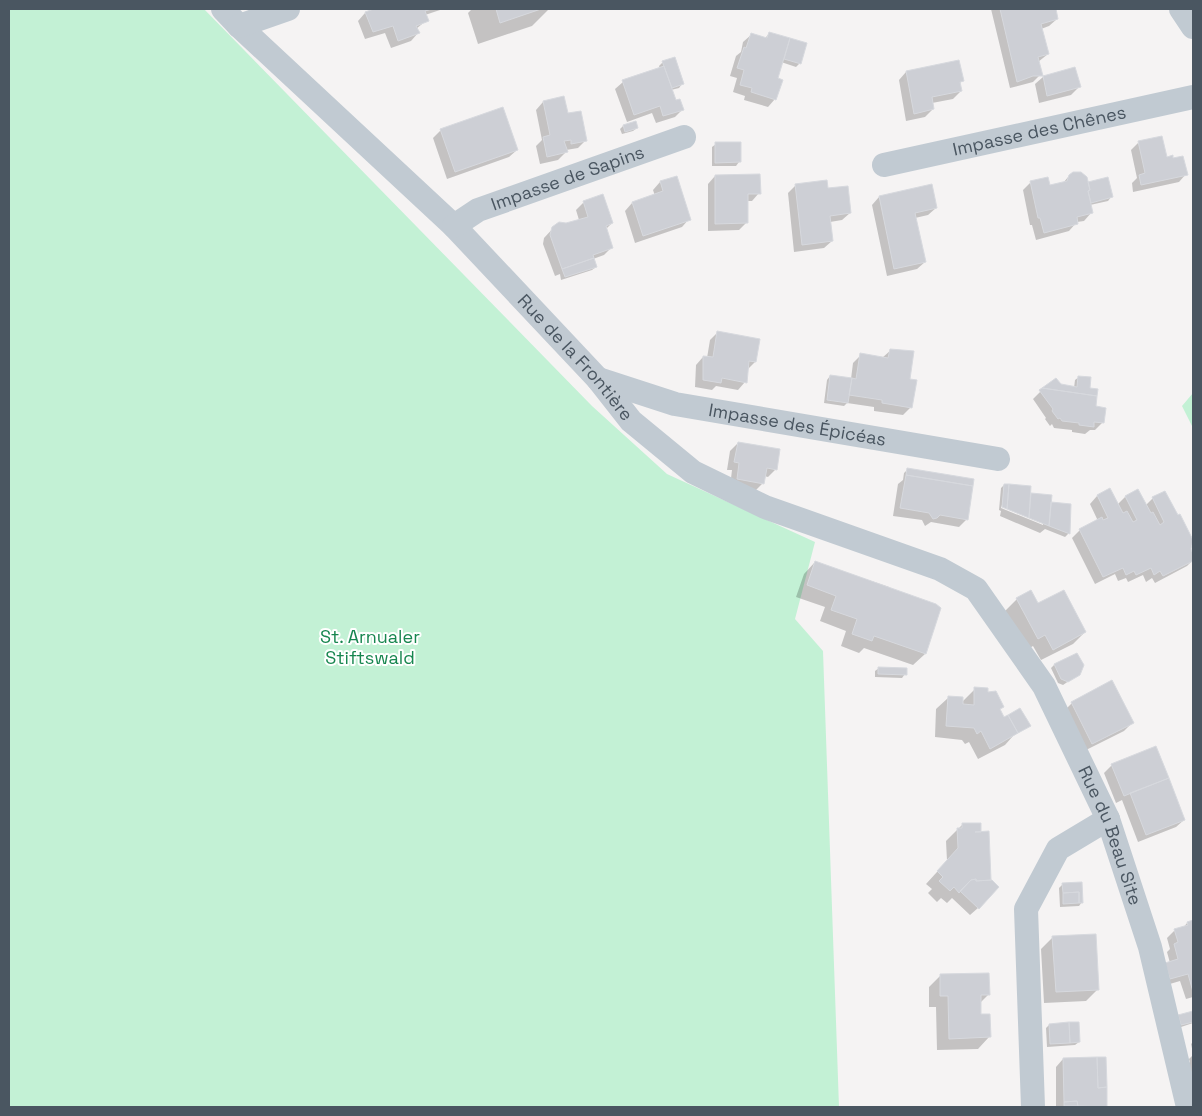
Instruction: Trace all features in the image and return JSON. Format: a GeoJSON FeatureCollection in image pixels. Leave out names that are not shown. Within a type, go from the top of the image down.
{"type":"FeatureCollection","features":[{"type":"Feature","properties":{"kind":"street","name":"Rue de la Frontière"},"geometry":{"type":"LineString","coordinates":[[223,9],[454,226],[598,379],[631,421],[693,472],[765,508],[940,568],[976,589]]}},
{"type":"Feature","properties":{"kind":"street"},"geometry":{"type":"LineString","coordinates":[[239,26],[288,9]]}},
{"type":"Feature","properties":{"kind":"street"},"geometry":{"type":"LineString","coordinates":[[1181,9],[1193,27]]}},
{"type":"Feature","properties":{"kind":"street","name":"Impasse des Chênes"},"geometry":{"type":"LineString","coordinates":[[884,165],[1193,97]]}},
{"type":"Feature","properties":{"kind":"street","name":"Impasse de Sapins"},"geometry":{"type":"LineString","coordinates":[[454,226],[478,210],[684,137]]}},
{"type":"Feature","properties":{"kind":"street","name":"Impasse des Épicéas"},"geometry":{"type":"LineString","coordinates":[[598,379],[674,404],[998,459]]}},
{"type":"Feature","properties":{"kind":"street","name":"Rue du Beau Site"},"geometry":{"type":"LineString","coordinates":[[976,589],[1044,686],[1108,819],[1150,946],[1188,1107]]}},
{"type":"Feature","properties":{"kind":"street"},"geometry":{"type":"LineString","coordinates":[[1033,1107],[1026,909],[1058,849],[1108,819]]}},
{"type":"Feature","properties":{"kind":"green space","name":"St. Arnualer Stiftswald"},"geometry":{"type":"Polygon","coordinates":[[[9,9],[204,9],[592,406],[667,474],[815,542],[795,619],[823,651],[839,1107],[9,1107],[9,9]]]}},
{"type":"Feature","properties":{"kind":"green space"},"geometry":{"type":"Polygon","coordinates":[[[1193,393],[1193,428],[1182,406],[1193,393]]]}},
{"type":"Feature","properties":{"kind":"building"},"geometry":{"type":"Polygon","coordinates":[[[374,9],[432,9],[425,11],[429,21],[416,26],[420,33],[398,41],[393,26],[373,32],[365,12],[374,9]]]}},
{"type":"Feature","properties":{"kind":"building"},"geometry":{"type":"Polygon","coordinates":[[[496,9],[541,9],[500,23],[496,9]]]}},
{"type":"Feature","properties":{"kind":"building"},"geometry":{"type":"Polygon","coordinates":[[[1000,9],[1056,9],[1058,19],[1041,24],[1049,54],[1038,57],[1043,76],[1033,76],[1017,82],[1000,9]]]}},
{"type":"Feature","properties":{"kind":"building"},"geometry":{"type":"Polygon","coordinates":[[[769,32],[790,38],[778,78],[783,80],[776,100],[751,92],[752,88],[740,85],[744,70],[737,68],[751,33],[767,38],[769,32]]]}},
{"type":"Feature","properties":{"kind":"building"},"geometry":{"type":"Polygon","coordinates":[[[790,38],[807,43],[801,64],[784,59],[790,38]]]}},
{"type":"Feature","properties":{"kind":"building"},"geometry":{"type":"Polygon","coordinates":[[[675,57],[684,84],[672,88],[662,61],[675,57]]]}},
{"type":"Feature","properties":{"kind":"building"},"geometry":{"type":"Polygon","coordinates":[[[959,60],[964,81],[960,82],[962,91],[932,97],[934,109],[914,114],[906,71],[959,60]]]}},
{"type":"Feature","properties":{"kind":"building"},"geometry":{"type":"Polygon","coordinates":[[[664,66],[676,100],[680,99],[684,110],[663,116],[660,106],[634,115],[622,80],[664,66]]]}},
{"type":"Feature","properties":{"kind":"building"},"geometry":{"type":"Polygon","coordinates":[[[1075,67],[1081,87],[1047,96],[1043,76],[1075,67]]]}},
{"type":"Feature","properties":{"kind":"building"},"geometry":{"type":"Polygon","coordinates":[[[564,96],[568,113],[581,111],[587,141],[571,144],[571,140],[564,141],[568,152],[547,157],[543,137],[550,135],[543,101],[564,96]]]}},
{"type":"Feature","properties":{"kind":"building"},"geometry":{"type":"Polygon","coordinates":[[[503,107],[518,150],[455,172],[440,129],[503,107]]]}},
{"type":"Feature","properties":{"kind":"building"},"geometry":{"type":"Polygon","coordinates":[[[636,121],[638,128],[625,132],[623,125],[636,121]]]}},
{"type":"Feature","properties":{"kind":"building"},"geometry":{"type":"Polygon","coordinates":[[[1162,136],[1167,157],[1173,155],[1173,158],[1183,156],[1188,175],[1141,185],[1139,175],[1145,173],[1138,141],[1162,136]]]}},
{"type":"Feature","properties":{"kind":"building"},"geometry":{"type":"Polygon","coordinates":[[[715,142],[741,142],[741,162],[715,163],[715,142]]]}},
{"type":"Feature","properties":{"kind":"building"},"geometry":{"type":"Polygon","coordinates":[[[1073,172],[1081,172],[1087,177],[1093,213],[1077,217],[1078,224],[1044,233],[1040,218],[1038,218],[1030,181],[1048,177],[1050,185],[1067,181],[1069,175],[1073,172]]]}},
{"type":"Feature","properties":{"kind":"building"},"geometry":{"type":"Polygon","coordinates":[[[760,174],[761,194],[748,194],[748,223],[715,224],[715,175],[760,174]]]}},
{"type":"Feature","properties":{"kind":"building"},"geometry":{"type":"Polygon","coordinates":[[[677,176],[691,220],[643,236],[632,202],[663,191],[660,181],[677,176]]]}},
{"type":"Feature","properties":{"kind":"building"},"geometry":{"type":"Polygon","coordinates":[[[1108,177],[1113,197],[1091,203],[1088,182],[1108,177]]]}},
{"type":"Feature","properties":{"kind":"building"},"geometry":{"type":"Polygon","coordinates":[[[827,180],[828,188],[848,186],[851,213],[830,216],[833,241],[802,245],[795,184],[827,180]]]}},
{"type":"Feature","properties":{"kind":"building"},"geometry":{"type":"Polygon","coordinates":[[[932,184],[937,208],[915,213],[926,262],[894,269],[879,196],[932,184]]]}},
{"type":"Feature","properties":{"kind":"building"},"geometry":{"type":"Polygon","coordinates":[[[603,194],[613,223],[606,226],[613,248],[593,255],[594,258],[562,269],[550,235],[552,227],[559,222],[566,223],[588,217],[583,201],[603,194]]]}},
{"type":"Feature","properties":{"kind":"building"},"geometry":{"type":"Polygon","coordinates":[[[594,258],[597,267],[565,277],[562,269],[594,258]]]}},
{"type":"Feature","properties":{"kind":"building"},"geometry":{"type":"Polygon","coordinates":[[[717,331],[760,339],[756,362],[749,361],[747,383],[722,378],[721,383],[703,380],[703,356],[713,357],[717,331]]]}},
{"type":"Feature","properties":{"kind":"building"},"geometry":{"type":"Polygon","coordinates":[[[890,349],[914,351],[910,379],[917,380],[912,408],[882,403],[882,400],[849,395],[852,378],[856,379],[860,353],[888,358],[890,349]]]}},
{"type":"Feature","properties":{"kind":"building"},"geometry":{"type":"Polygon","coordinates":[[[830,375],[852,378],[848,403],[827,400],[830,375]]]}},
{"type":"Feature","properties":{"kind":"building"},"geometry":{"type":"Polygon","coordinates":[[[1078,376],[1091,377],[1090,388],[1098,389],[1097,396],[1042,388],[1056,378],[1061,384],[1077,387],[1078,376]]]}},
{"type":"Feature","properties":{"kind":"building"},"geometry":{"type":"Polygon","coordinates":[[[1042,388],[1097,396],[1096,406],[1106,408],[1104,423],[1094,422],[1094,427],[1058,419],[1039,390],[1042,388]]]}},
{"type":"Feature","properties":{"kind":"building"},"geometry":{"type":"Polygon","coordinates":[[[738,442],[780,449],[777,470],[767,468],[764,484],[737,479],[739,463],[734,462],[738,442]]]}},
{"type":"Feature","properties":{"kind":"building"},"geometry":{"type":"Polygon","coordinates":[[[907,468],[974,479],[973,486],[906,475],[907,468]]]}},
{"type":"Feature","properties":{"kind":"building"},"geometry":{"type":"Polygon","coordinates":[[[906,475],[973,486],[968,520],[940,515],[933,519],[929,513],[900,508],[906,475]]]}},
{"type":"Feature","properties":{"kind":"building"},"geometry":{"type":"Polygon","coordinates":[[[1004,484],[1009,484],[1007,509],[1002,507],[1004,484]]]}},
{"type":"Feature","properties":{"kind":"building"},"geometry":{"type":"Polygon","coordinates":[[[1009,484],[1031,486],[1029,518],[1007,509],[1009,484]]]}},
{"type":"Feature","properties":{"kind":"building"},"geometry":{"type":"Polygon","coordinates":[[[1110,488],[1123,513],[1127,511],[1133,522],[1137,520],[1125,496],[1138,489],[1160,525],[1164,522],[1152,497],[1165,491],[1178,515],[1180,514],[1193,540],[1191,549],[1193,561],[1163,576],[1160,571],[1154,575],[1151,568],[1136,575],[1134,571],[1126,575],[1123,568],[1103,577],[1079,529],[1102,517],[1103,520],[1108,518],[1097,495],[1110,488]]]}},
{"type":"Feature","properties":{"kind":"building"},"geometry":{"type":"Polygon","coordinates":[[[1031,493],[1052,495],[1049,526],[1029,518],[1031,493]]]}},
{"type":"Feature","properties":{"kind":"building"},"geometry":{"type":"Polygon","coordinates":[[[1051,502],[1071,504],[1070,534],[1049,526],[1051,502]]]}},
{"type":"Feature","properties":{"kind":"building"},"geometry":{"type":"Polygon","coordinates":[[[815,561],[936,604],[941,608],[926,654],[874,636],[872,641],[852,634],[857,619],[831,610],[836,596],[807,585],[815,561]]]}},
{"type":"Feature","properties":{"kind":"building"},"geometry":{"type":"Polygon","coordinates":[[[1031,590],[1038,603],[1064,590],[1086,632],[1053,650],[1045,635],[1038,639],[1016,598],[1031,590]]]}},
{"type":"Feature","properties":{"kind":"building"},"geometry":{"type":"Polygon","coordinates":[[[1077,653],[1084,665],[1080,675],[1068,682],[1061,679],[1054,664],[1077,653]]]}},
{"type":"Feature","properties":{"kind":"building"},"geometry":{"type":"Polygon","coordinates":[[[878,667],[907,668],[907,675],[878,674],[878,667]]]}},
{"type":"Feature","properties":{"kind":"building"},"geometry":{"type":"Polygon","coordinates":[[[1112,680],[1134,723],[1092,744],[1071,702],[1112,680]]]}},
{"type":"Feature","properties":{"kind":"building"},"geometry":{"type":"Polygon","coordinates":[[[974,687],[988,688],[988,692],[996,691],[1004,707],[1000,709],[1004,717],[1008,715],[1018,733],[990,749],[981,731],[977,734],[974,728],[946,726],[948,696],[963,697],[963,704],[974,705],[974,687]]]}},
{"type":"Feature","properties":{"kind":"building"},"geometry":{"type":"Polygon","coordinates":[[[1020,708],[1031,726],[1018,733],[1008,715],[1020,708]]]}},
{"type":"Feature","properties":{"kind":"building"},"geometry":{"type":"Polygon","coordinates":[[[1156,746],[1169,778],[1124,796],[1111,764],[1156,746]]]}},
{"type":"Feature","properties":{"kind":"building"},"geometry":{"type":"Polygon","coordinates":[[[1169,778],[1185,820],[1146,835],[1130,793],[1169,778]]]}},
{"type":"Feature","properties":{"kind":"building"},"geometry":{"type":"Polygon","coordinates":[[[962,823],[981,823],[981,832],[989,831],[991,880],[971,880],[959,893],[954,887],[950,891],[939,881],[943,877],[937,871],[958,848],[957,828],[962,828],[962,823]]]}},
{"type":"Feature","properties":{"kind":"building"},"geometry":{"type":"Polygon","coordinates":[[[976,879],[976,881],[992,880],[999,887],[979,909],[960,891],[971,880],[976,879]]]}},
{"type":"Feature","properties":{"kind":"building"},"geometry":{"type":"Polygon","coordinates":[[[1082,882],[1083,903],[1079,903],[1079,892],[1063,893],[1062,883],[1082,882]]]}},
{"type":"Feature","properties":{"kind":"building"},"geometry":{"type":"Polygon","coordinates":[[[1079,892],[1079,903],[1063,904],[1063,893],[1079,892]]]}},
{"type":"Feature","properties":{"kind":"building"},"geometry":{"type":"Polygon","coordinates":[[[1193,920],[1193,992],[1188,974],[1170,979],[1165,963],[1178,959],[1174,944],[1178,942],[1174,929],[1188,925],[1187,922],[1193,920]]]}},
{"type":"Feature","properties":{"kind":"building"},"geometry":{"type":"Polygon","coordinates":[[[1096,934],[1099,990],[1056,992],[1052,936],[1096,934]]]}},
{"type":"Feature","properties":{"kind":"building"},"geometry":{"type":"Polygon","coordinates":[[[989,973],[990,995],[981,995],[981,1014],[990,1014],[991,1037],[949,1039],[948,996],[940,996],[940,974],[989,973]]]}},
{"type":"Feature","properties":{"kind":"building"},"geometry":{"type":"Polygon","coordinates":[[[1193,1011],[1193,1022],[1181,1025],[1178,1015],[1193,1011]]]}},
{"type":"Feature","properties":{"kind":"building"},"geometry":{"type":"Polygon","coordinates":[[[1069,1022],[1070,1043],[1050,1044],[1049,1024],[1069,1022]]]}},
{"type":"Feature","properties":{"kind":"building"},"geometry":{"type":"Polygon","coordinates":[[[1069,1022],[1079,1022],[1080,1042],[1070,1043],[1069,1022]]]}},
{"type":"Feature","properties":{"kind":"building"},"geometry":{"type":"Polygon","coordinates":[[[1097,1057],[1098,1088],[1107,1087],[1107,1107],[1078,1106],[1077,1101],[1064,1102],[1063,1058],[1097,1057]]]}},
{"type":"Feature","properties":{"kind":"building"},"geometry":{"type":"Polygon","coordinates":[[[1097,1057],[1106,1057],[1107,1087],[1098,1088],[1097,1057]]]}},
{"type":"Feature","properties":{"kind":"building"},"geometry":{"type":"Polygon","coordinates":[[[1077,1101],[1078,1106],[1064,1106],[1064,1102],[1077,1101]]]}}]}
